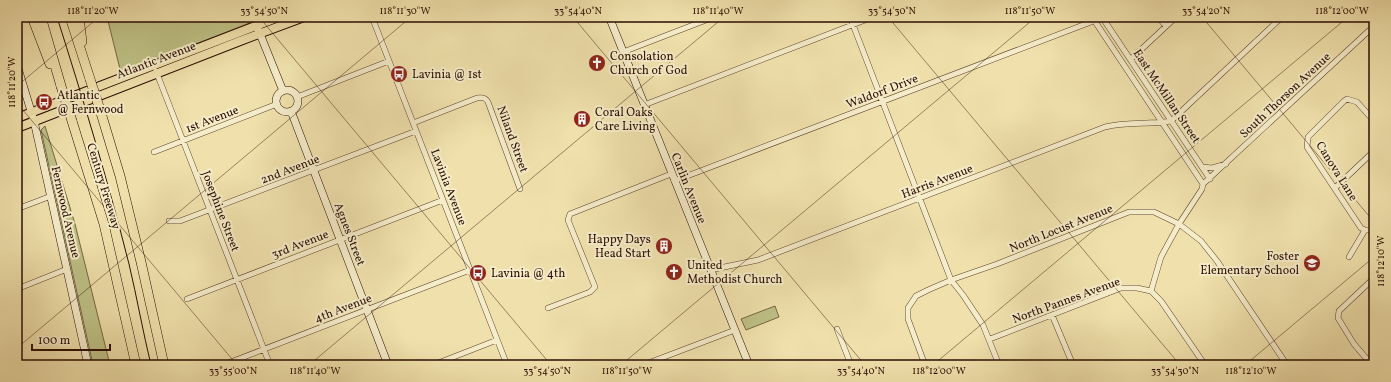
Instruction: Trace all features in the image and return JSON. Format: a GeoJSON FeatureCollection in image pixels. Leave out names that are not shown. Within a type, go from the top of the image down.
{"type":"FeatureCollection","features":[{"type":"Feature","properties":{"kind":"highway"},"geometry":{"type":"LineString","coordinates":[[32,17],[48,62],[60,83]]}},
{"type":"Feature","properties":{"kind":"highway","name":"Century Freeway"},"geometry":{"type":"LineString","coordinates":[[41,17],[104,224],[136,365]]}},
{"type":"Feature","properties":{"kind":"highway","name":"Century Freeway"},"geometry":{"type":"LineString","coordinates":[[70,17],[120,176],[147,285],[164,365]]}},
{"type":"Feature","properties":{"kind":"highway"},"geometry":{"type":"LineString","coordinates":[[79,17],[83,56]]}},
{"type":"Feature","properties":{"kind":"main road","name":"Atlantic Avenue"},"geometry":{"type":"LineString","coordinates":[[17,128],[157,73],[258,29],[279,17]]}},
{"type":"Feature","properties":{"kind":"main road","name":"Atlantic Avenue"},"geometry":{"type":"LineString","coordinates":[[17,118],[154,65],[258,29],[304,17]]}},
{"type":"Feature","properties":{"kind":"street","name":"Lavinia Avenue"},"geometry":{"type":"LineString","coordinates":[[372,17],[507,365]]}},
{"type":"Feature","properties":{"kind":"street"},"geometry":{"type":"LineString","coordinates":[[623,52],[714,17]]}},
{"type":"Feature","properties":{"kind":"street"},"geometry":{"type":"LineString","coordinates":[[850,17],[951,280],[976,313],[983,325],[990,339],[999,365]]}},
{"type":"Feature","properties":{"kind":"street"},"geometry":{"type":"LineString","coordinates":[[644,105],[873,17]]}},
{"type":"Feature","properties":{"kind":"street","name":"East McMillan Street"},"geometry":{"type":"LineString","coordinates":[[1102,17],[1210,179]]}},
{"type":"Feature","properties":{"kind":"street"},"geometry":{"type":"LineString","coordinates":[[1158,17],[1166,26]]}},
{"type":"Feature","properties":{"kind":"street"},"geometry":{"type":"LineString","coordinates":[[1131,59],[1176,17]]}},
{"type":"Feature","properties":{"kind":"street"},"geometry":{"type":"LineString","coordinates":[[1172,121],[1282,17]]}},
{"type":"Feature","properties":{"kind":"street","name":"Carlin Avenue"},"geometry":{"type":"LineString","coordinates":[[609,18],[749,365]]}},
{"type":"Feature","properties":{"kind":"street","name":"East McMillan Street"},"geometry":{"type":"LineString","coordinates":[[1093,18],[1203,184]]}},
{"type":"Feature","properties":{"kind":"street","name":"Waldorf Drive"},"geometry":{"type":"LineString","coordinates":[[674,181],[1091,22],[1093,18]]}},
{"type":"Feature","properties":{"kind":"street","name":"South Thorson Avenue"},"geometry":{"type":"LineString","coordinates":[[1210,179],[1374,26]]}},
{"type":"Feature","properties":{"kind":"street"},"geometry":{"type":"LineString","coordinates":[[258,29],[283,91]]}},
{"type":"Feature","properties":{"kind":"street"},"geometry":{"type":"LineString","coordinates":[[297,97],[389,62]]}},
{"type":"Feature","properties":{"kind":"street","name":"Fernwood Avenue"},"geometry":{"type":"LineString","coordinates":[[17,65],[32,112],[88,365]]}},
{"type":"Feature","properties":{"kind":"street","name":"Josephine Street"},"geometry":{"type":"LineString","coordinates":[[154,65],[270,365]]}},
{"type":"Feature","properties":{"kind":"street"},"geometry":{"type":"LineString","coordinates":[[283,91],[292,92],[297,97],[297,105],[290,111],[284,112],[277,104],[277,98],[283,91]]}},
{"type":"Feature","properties":{"kind":"street","name":"Niland Street"},"geometry":{"type":"LineString","coordinates":[[413,123],[477,98],[484,98],[488,102],[520,189]]}},
{"type":"Feature","properties":{"kind":"street","name":"Canova Lane"},"geometry":{"type":"LineString","coordinates":[[1365,230],[1361,228],[1307,147],[1307,141],[1308,137],[1347,99],[1357,102],[1374,121]]}},
{"type":"Feature","properties":{"kind":"street","name":"1st Avenue"},"geometry":{"type":"LineString","coordinates":[[154,152],[277,104]]}},
{"type":"Feature","properties":{"kind":"street","name":"Agnes Street"},"geometry":{"type":"LineString","coordinates":[[290,111],[388,365]]}},
{"type":"Feature","properties":{"kind":"street","name":"Harris Avenue"},"geometry":{"type":"LineString","coordinates":[[710,270],[758,260],[1105,127],[1172,121]]}},
{"type":"Feature","properties":{"kind":"street","name":"2nd Avenue"},"geometry":{"type":"LineString","coordinates":[[170,221],[180,221],[416,131]]}},
{"type":"Feature","properties":{"kind":"street"},"geometry":{"type":"LineString","coordinates":[[1335,188],[1374,151]]}},
{"type":"Feature","properties":{"kind":"street"},"geometry":{"type":"LineString","coordinates":[[1203,168],[1212,168],[1227,164]]}},
{"type":"Feature","properties":{"kind":"street"},"geometry":{"type":"LineString","coordinates":[[548,308],[590,292],[594,289],[595,285],[568,220],[569,216],[577,210],[671,174]]}},
{"type":"Feature","properties":{"kind":"street"},"geometry":{"type":"LineString","coordinates":[[1205,365],[1161,301],[1151,291],[1161,257],[1179,224],[1202,189],[1203,184],[1210,179]]}},
{"type":"Feature","properties":{"kind":"street"},"geometry":{"type":"LineString","coordinates":[[17,209],[51,196]]}},
{"type":"Feature","properties":{"kind":"street","name":"3rd Avenue"},"geometry":{"type":"LineString","coordinates":[[187,298],[443,200]]}},
{"type":"Feature","properties":{"kind":"street","name":"North Locust Avenue"},"geometry":{"type":"LineString","coordinates":[[925,365],[908,319],[908,308],[916,296],[951,280],[997,264],[1129,212],[1154,212],[1179,224]]}},
{"type":"Feature","properties":{"kind":"street"},"geometry":{"type":"LineString","coordinates":[[1179,224],[1201,241],[1217,261],[1287,365]]}},
{"type":"Feature","properties":{"kind":"street"},"geometry":{"type":"LineString","coordinates":[[1349,257],[1365,230],[1371,230],[1374,228]]}},
{"type":"Feature","properties":{"kind":"street"},"geometry":{"type":"LineString","coordinates":[[17,289],[67,269]]}},
{"type":"Feature","properties":{"kind":"street","name":"4th Avenue"},"geometry":{"type":"LineString","coordinates":[[223,365],[470,270]]}},
{"type":"Feature","properties":{"kind":"street"},"geometry":{"type":"LineString","coordinates":[[1372,365],[1354,344],[1338,318],[1338,314],[1339,311],[1374,278]]}},
{"type":"Feature","properties":{"kind":"street","name":"North Pannes Avenue"},"geometry":{"type":"LineString","coordinates":[[990,339],[1121,288],[1137,288],[1151,291]]}},
{"type":"Feature","properties":{"kind":"street"},"geometry":{"type":"LineString","coordinates":[[1052,315],[1073,365]]}},
{"type":"Feature","properties":{"kind":"street"},"geometry":{"type":"LineString","coordinates":[[837,329],[851,365]]}},
{"type":"Feature","properties":{"kind":"street"},"geometry":{"type":"LineString","coordinates":[[643,365],[735,330]]}},
{"type":"Feature","properties":{"kind":"street"},"geometry":{"type":"LineString","coordinates":[[433,365],[497,340]]}},
{"type":"Feature","properties":{"kind":"green space"},"geometry":{"type":"Polygon","coordinates":[[[107,17],[265,17],[121,73],[107,17]]]}},
{"type":"Feature","properties":{"kind":"green space"},"geometry":{"type":"Polygon","coordinates":[[[45,126],[75,224],[110,365],[93,365],[41,130],[45,126]]]}},
{"type":"Feature","properties":{"kind":"green space"},"geometry":{"type":"Polygon","coordinates":[[[775,306],[779,317],[746,330],[741,319],[775,306]]]}},
{"type":"Feature","properties":{"kind":"tram line"},"geometry":{"type":"LineString","coordinates":[[57,17],[113,202],[132,277],[151,365]]}},
{"type":"Feature","properties":{"kind":"place","name":"Consolation Church of God"},"geometry":{"type":"Point","coordinates":[597,63]}},
{"type":"Feature","properties":{"kind":"place","name":"Lavinia @ 1st"},"geometry":{"type":"Point","coordinates":[399,74]}},
{"type":"Feature","properties":{"kind":"place","name":"Atlantic @ Fernwood"},"geometry":{"type":"Point","coordinates":[44,102]}},
{"type":"Feature","properties":{"kind":"place","name":"Coral Oaks Care Living"},"geometry":{"type":"Point","coordinates":[582,119]}},
{"type":"Feature","properties":{"kind":"place","name":"Happy Days Head Start"},"geometry":{"type":"Point","coordinates":[664,246]}},
{"type":"Feature","properties":{"kind":"place","name":"Foster Elementary School"},"geometry":{"type":"Point","coordinates":[1312,263]}},
{"type":"Feature","properties":{"kind":"place","name":"United Methodist Church"},"geometry":{"type":"Point","coordinates":[674,272]}},
{"type":"Feature","properties":{"kind":"place","name":"Lavinia @ 4th"},"geometry":{"type":"Point","coordinates":[478,273]}}]}
